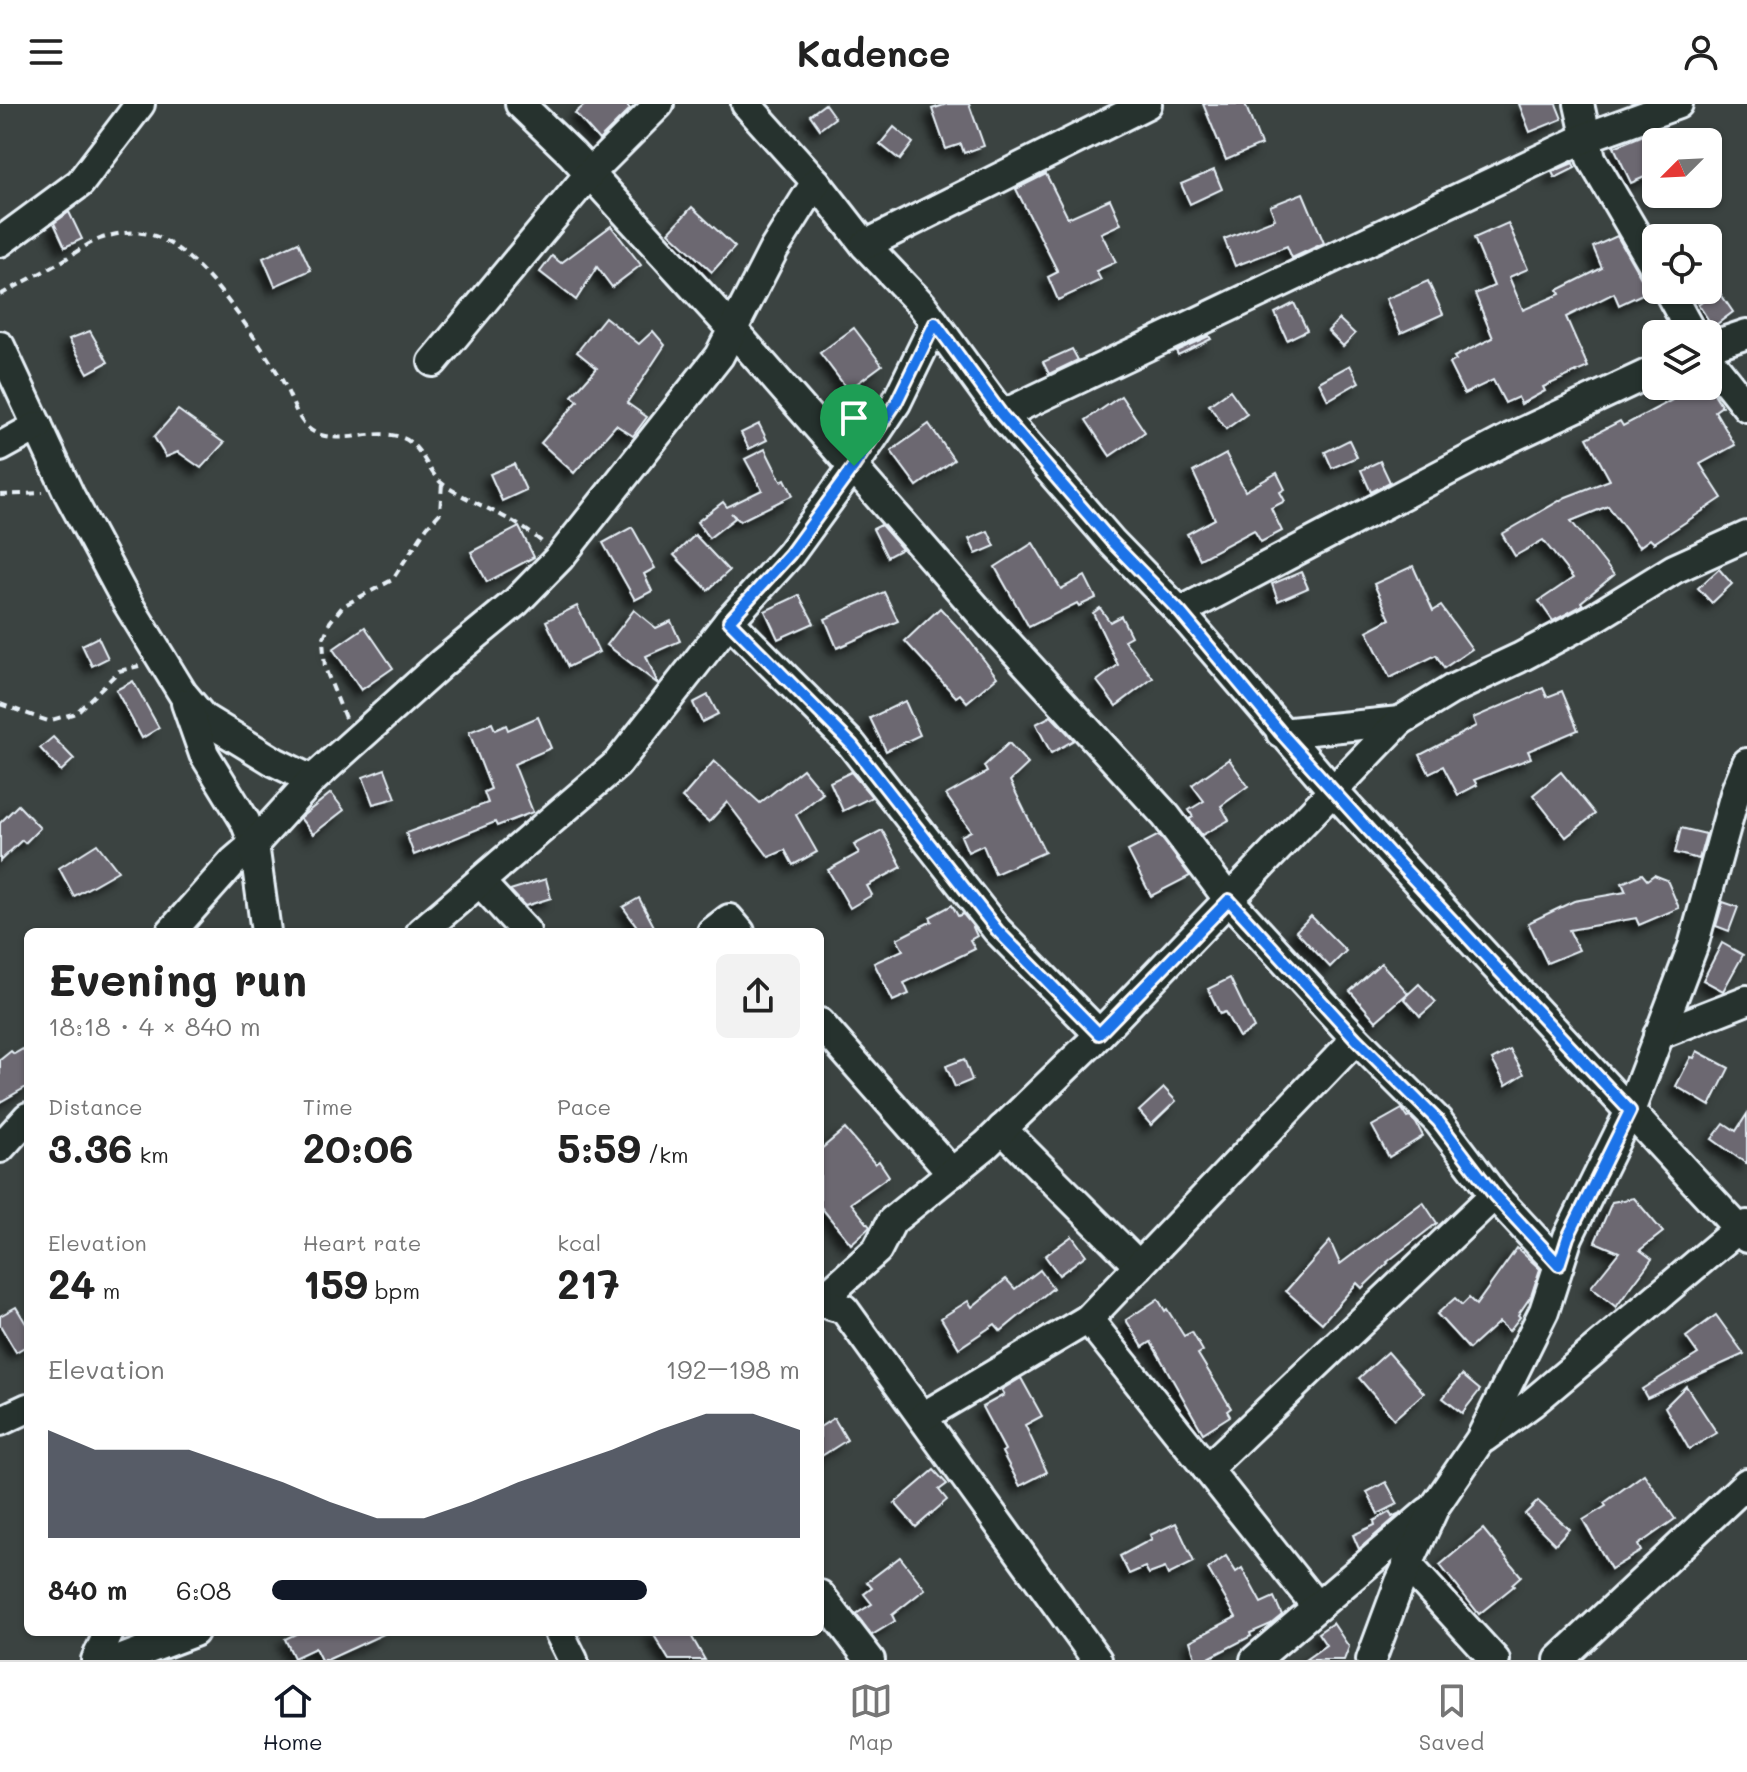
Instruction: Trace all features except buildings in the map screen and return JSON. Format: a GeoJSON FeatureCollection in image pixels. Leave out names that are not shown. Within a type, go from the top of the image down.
{"type":"FeatureCollection","features":[{"type":"Feature","properties":{"kind":"street"},"geometry":{"type":"LineString","coordinates":[[0,242],[80,183],[140,104]]}},
{"type":"Feature","properties":{"kind":"street"},"geometry":{"type":"LineString","coordinates":[[520,104],[590,173],[733,330],[990,624],[1166,816],[1229,900],[1356,1039],[1438,1121],[1494,1195],[1559,1265]]}},
{"type":"Feature","properties":{"kind":"street"},"geometry":{"type":"LineString","coordinates":[[433,362],[590,173],[659,104]]}},
{"type":"Feature","properties":{"kind":"street"},"geometry":{"type":"LineString","coordinates":[[746,104],[816,182],[865,245],[922,305],[1002,415],[1111,541],[1180,612],[1281,733],[1508,984],[1744,1230],[1532,1403],[1480,1440]]}},
{"type":"Feature","properties":{"kind":"street"},"geometry":{"type":"LineString","coordinates":[[865,245],[1147,104]]}},
{"type":"Feature","properties":{"kind":"street"},"geometry":{"type":"LineString","coordinates":[[1579,104],[1591,158],[1642,245]]}},
{"type":"Feature","properties":{"kind":"street"},"geometry":{"type":"LineString","coordinates":[[1002,415],[1587,137],[1678,104]]}},
{"type":"Feature","properties":{"kind":"street"},"geometry":{"type":"LineString","coordinates":[[175,928],[312,780],[443,662],[516,602],[560,557],[719,356],[774,249],[816,182]]}},
{"type":"Feature","properties":{"kind":"street"},"geometry":{"type":"LineString","coordinates":[[426,928],[617,764],[729,621],[790,554],[854,466],[896,403],[935,323]]}},
{"type":"Feature","properties":{"kind":"street"},"geometry":{"type":"LineString","coordinates":[[1722,342],[1747,334]]}},
{"type":"Feature","properties":{"kind":"street"},"geometry":{"type":"LineString","coordinates":[[0,346],[69,494],[128,604],[183,694],[203,718],[275,762],[312,780]]}},
{"type":"Feature","properties":{"kind":"street"},"geometry":{"type":"LineString","coordinates":[[1722,376],[1747,407]]}},
{"type":"Feature","properties":{"kind":"street"},"geometry":{"type":"LineString","coordinates":[[1180,612],[1510,438],[1642,377]]}},
{"type":"Feature","properties":{"kind":"street"},"geometry":{"type":"LineString","coordinates":[[0,447],[38,426]]}},
{"type":"Feature","properties":{"kind":"street"},"geometry":{"type":"LineString","coordinates":[[824,1297],[877,1250],[892,1221],[1002,1129],[1099,1034],[1400,721],[1451,690],[1596,617],[1674,569],[1747,536]]}},
{"type":"Feature","properties":{"kind":"street"},"geometry":{"type":"LineString","coordinates":[[729,621],[852,745],[997,930],[1099,1034]]}},
{"type":"Feature","properties":{"kind":"street"},"geometry":{"type":"LineString","coordinates":[[183,694],[204,754],[245,821],[254,844],[265,928]]}},
{"type":"Feature","properties":{"kind":"street"},"geometry":{"type":"LineString","coordinates":[[1281,733],[1400,721]]}},
{"type":"Feature","properties":{"kind":"street"},"geometry":{"type":"LineString","coordinates":[[1371,1660],[1407,1564],[1435,1506],[1480,1440],[1544,1311],[1568,1237],[1630,1111],[1693,946],[1747,763]]}},
{"type":"Feature","properties":{"kind":"street"},"geometry":{"type":"LineString","coordinates":[[480,882],[522,928]]}},
{"type":"Feature","properties":{"kind":"street"},"geometry":{"type":"LineString","coordinates":[[717,928],[729,919],[737,928]]}},
{"type":"Feature","properties":{"kind":"street"},"geometry":{"type":"LineString","coordinates":[[1658,1035],[1747,1000]]}},
{"type":"Feature","properties":{"kind":"street"},"geometry":{"type":"LineString","coordinates":[[824,1028],[952,1173]]}},
{"type":"Feature","properties":{"kind":"street"},"geometry":{"type":"LineString","coordinates":[[924,1416],[1088,1319],[1356,1039]]}},
{"type":"Feature","properties":{"kind":"street"},"geometry":{"type":"LineString","coordinates":[[0,1148],[24,1121]]}},
{"type":"Feature","properties":{"kind":"street"},"geometry":{"type":"LineString","coordinates":[[1002,1129],[1139,1266]]}},
{"type":"Feature","properties":{"kind":"street"},"geometry":{"type":"LineString","coordinates":[[1207,1469],[1494,1195]]}},
{"type":"Feature","properties":{"kind":"street"},"geometry":{"type":"LineString","coordinates":[[824,1302],[844,1309],[1097,1660]]}},
{"type":"Feature","properties":{"kind":"street"},"geometry":{"type":"LineString","coordinates":[[1088,1319],[1317,1607]]}},
{"type":"Feature","properties":{"kind":"street"},"geometry":{"type":"LineString","coordinates":[[0,1421],[24,1410]]}},
{"type":"Feature","properties":{"kind":"street"},"geometry":{"type":"LineString","coordinates":[[1559,1660],[1747,1483]]}},
{"type":"Feature","properties":{"kind":"street"},"geometry":{"type":"LineString","coordinates":[[1255,1660],[1435,1506]]}},
{"type":"Feature","properties":{"kind":"street"},"geometry":{"type":"LineString","coordinates":[[1407,1564],[1495,1660]]}},
{"type":"Feature","properties":{"kind":"street"},"geometry":{"type":"LineString","coordinates":[[824,1600],[870,1660]]}},
{"type":"Feature","properties":{"kind":"street"},"geometry":{"type":"LineString","coordinates":[[96,1660],[107,1636]]}},
{"type":"Feature","properties":{"kind":"street"},"geometry":{"type":"LineString","coordinates":[[119,1660],[183,1636]]}},
{"type":"Feature","properties":{"kind":"street"},"geometry":{"type":"LineString","coordinates":[[561,1636],[573,1660]]}},
{"type":"Feature","properties":{"kind":"path"},"geometry":{"type":"LineString","coordinates":[[0,295],[62,261],[79,248],[102,238],[143,233],[163,239],[181,251],[240,316],[287,388],[302,422],[317,434],[344,437],[390,434],[405,438],[424,457],[442,483],[522,525],[560,557]]}},
{"type":"Feature","properties":{"kind":"path"},"geometry":{"type":"LineString","coordinates":[[353,744],[325,668],[323,640],[330,622],[343,606],[392,580],[427,527],[440,513],[442,483]]}},
{"type":"Feature","properties":{"kind":"path"},"geometry":{"type":"LineString","coordinates":[[0,495],[69,494]]}},
{"type":"Feature","properties":{"kind":"path"},"geometry":{"type":"LineString","coordinates":[[0,704],[48,721],[76,713],[119,671],[145,664]]}},
{"type":"Feature","properties":{"kind":"route"},"geometry":{"type":"LineString","coordinates":[[935,323],[1002,415],[1111,541],[1180,612],[1281,733],[1508,984],[1630,1111],[1568,1237],[1559,1265],[1494,1195],[1438,1121],[1356,1039],[1229,900],[1099,1034],[997,930],[852,745],[729,621],[790,554],[854,466],[896,403],[935,323]]}}]}
